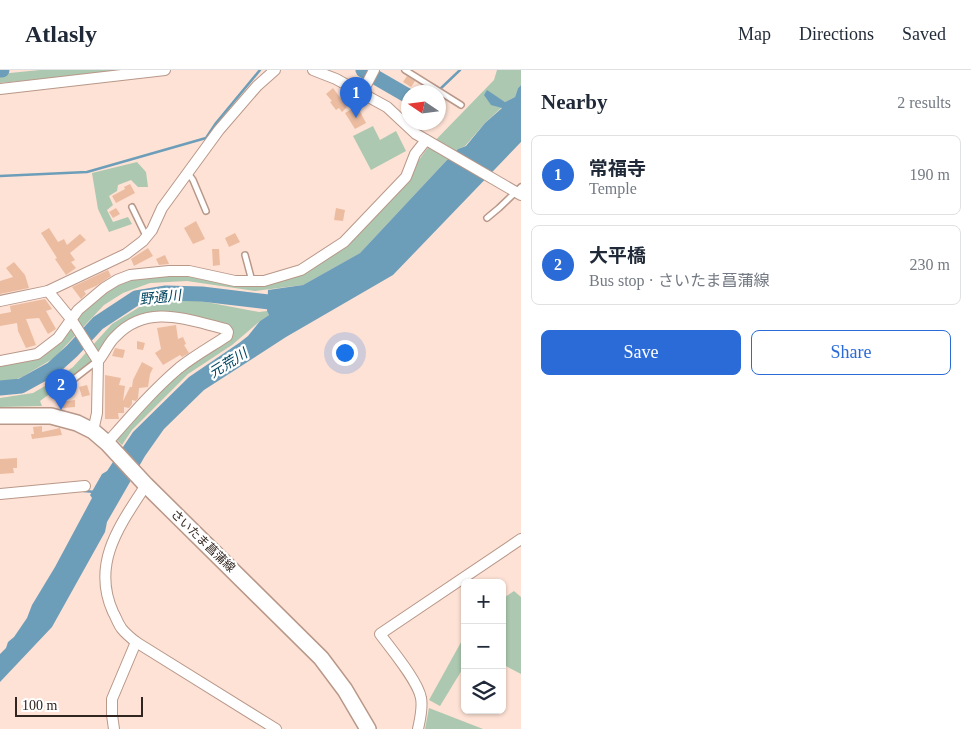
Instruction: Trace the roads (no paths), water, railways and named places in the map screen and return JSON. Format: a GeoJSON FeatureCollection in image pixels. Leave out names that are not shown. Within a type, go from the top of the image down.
{"type":"FeatureCollection","features":[{"type":"Feature","properties":{"kind":"main road","name":"さいたま菖蒲線"},"geometry":{"type":"LineString","coordinates":[[0,416],[52,416],[77,423],[93,431],[109,444],[144,484],[321,658],[346,690],[368,729]]}},
{"type":"Feature","properties":{"kind":"street"},"geometry":{"type":"LineString","coordinates":[[0,88],[165,70]]}},
{"type":"Feature","properties":{"kind":"street"},"geometry":{"type":"LineString","coordinates":[[0,301],[48,291],[126,254],[152,230],[162,208],[187,173],[257,86],[275,70]]}},
{"type":"Feature","properties":{"kind":"street"},"geometry":{"type":"LineString","coordinates":[[313,70],[336,79],[388,107],[408,128],[429,142],[518,190]]}},
{"type":"Feature","properties":{"kind":"street"},"geometry":{"type":"LineString","coordinates":[[362,94],[374,70]]}},
{"type":"Feature","properties":{"kind":"street"},"geometry":{"type":"LineString","coordinates":[[0,361],[37,354],[58,338],[78,310],[104,288],[130,275],[189,271],[235,281],[264,281],[301,270],[344,242],[406,177],[415,154],[429,142]]}},
{"type":"Feature","properties":{"kind":"street"},"geometry":{"type":"LineString","coordinates":[[48,291],[71,319],[97,360],[97,414],[93,431]]}},
{"type":"Feature","properties":{"kind":"street"},"geometry":{"type":"LineString","coordinates":[[97,360],[108,344],[125,327],[146,317],[177,318],[226,329],[228,332],[227,336],[172,375],[132,414],[109,444]]}},
{"type":"Feature","properties":{"kind":"street"},"geometry":{"type":"LineString","coordinates":[[144,484],[114,537],[108,556],[104,581],[109,602],[116,618],[122,629],[136,642],[276,729]]}},
{"type":"Feature","properties":{"kind":"street"},"geometry":{"type":"LineString","coordinates":[[0,494],[86,486]]}},
{"type":"Feature","properties":{"kind":"street"},"geometry":{"type":"LineString","coordinates":[[418,729],[422,711],[421,696],[417,686],[380,634],[521,539]]}},
{"type":"Feature","properties":{"kind":"street"},"geometry":{"type":"LineString","coordinates":[[114,729],[112,699],[136,642]]}},
{"type":"Feature","properties":{"kind":"lane"},"geometry":{"type":"LineString","coordinates":[[406,70],[461,105]]}},
{"type":"Feature","properties":{"kind":"lane"},"geometry":{"type":"LineString","coordinates":[[187,173],[193,180],[206,211]]}},
{"type":"Feature","properties":{"kind":"lane"},"geometry":{"type":"LineString","coordinates":[[487,218],[518,190]]}},
{"type":"Feature","properties":{"kind":"lane"},"geometry":{"type":"LineString","coordinates":[[132,208],[146,237]]}},
{"type":"Feature","properties":{"kind":"lane"},"geometry":{"type":"LineString","coordinates":[[245,255],[252,281]]}},
{"type":"Feature","properties":{"kind":"lane"},"geometry":{"type":"LineString","coordinates":[[61,389],[97,360]]}},
{"type":"Feature","properties":{"kind":"water","name":"元荒川"},"geometry":{"type":"Polygon","coordinates":[[[521,85],[521,142],[393,275],[286,337],[204,390],[164,429],[145,456],[107,522],[105,532],[52,627],[0,682],[0,654],[27,618],[32,605],[92,498],[90,495],[102,474],[107,471],[133,432],[189,377],[239,343],[248,336],[260,321],[269,315],[267,311],[268,290],[303,285],[360,253],[446,161],[458,149],[466,146],[485,123],[502,108],[491,105],[484,95],[487,90],[505,102],[515,97],[521,85]]]}},
{"type":"Feature","properties":{"kind":"waterway"},"geometry":{"type":"LineString","coordinates":[[0,176],[87,172],[206,138],[260,70]]}},
{"type":"Feature","properties":{"kind":"waterway"},"geometry":{"type":"LineString","coordinates":[[363,70],[401,92]]}},
{"type":"Feature","properties":{"kind":"waterway"},"geometry":{"type":"LineString","coordinates":[[444,85],[460,70]]}},
{"type":"Feature","properties":{"kind":"waterway","name":"野通川"},"geometry":{"type":"LineString","coordinates":[[0,388],[21,386],[52,369],[98,323],[136,298],[166,293],[202,294],[286,304]]}},
{"type":"Feature","properties":{"kind":"waterway"},"geometry":{"type":"LineString","coordinates":[[84,491],[95,492]]}},
{"type":"Feature","properties":{"kind":"place","name":"常福寺"},"geometry":{"type":"Point","coordinates":[356,118]}},
{"type":"Feature","properties":{"kind":"place","name":"大平橋"},"geometry":{"type":"Point","coordinates":[61,410]}}]}
